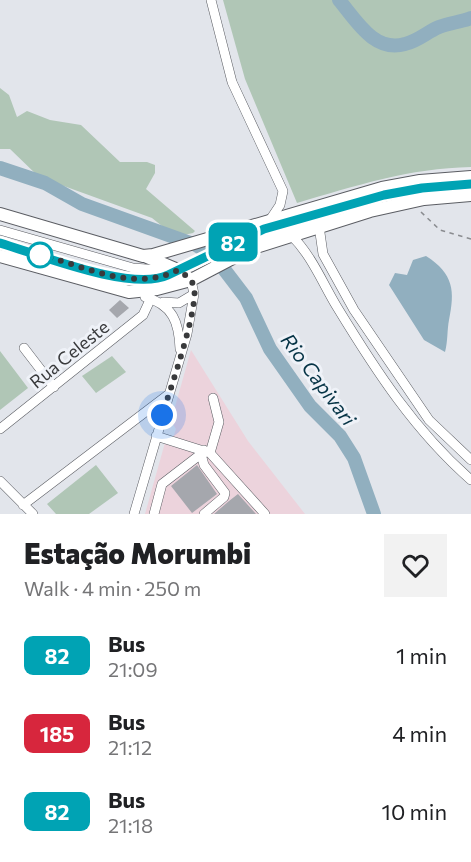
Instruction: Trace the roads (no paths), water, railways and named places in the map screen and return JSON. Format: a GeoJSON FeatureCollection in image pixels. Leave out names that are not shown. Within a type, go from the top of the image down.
{"type":"FeatureCollection","features":[{"type":"Feature","properties":{"kind":"main road"},"geometry":{"type":"LineString","coordinates":[[143,256],[170,251],[382,188],[420,181],[471,177]]}},
{"type":"Feature","properties":{"kind":"main road"},"geometry":{"type":"LineString","coordinates":[[0,256],[129,292],[169,287],[196,277],[235,256],[319,226],[417,200],[471,195]]}},
{"type":"Feature","properties":{"kind":"main road"},"geometry":{"type":"LineString","coordinates":[[4,217],[143,256],[196,277]]}},
{"type":"Feature","properties":{"kind":"street"},"geometry":{"type":"LineString","coordinates":[[211,0],[232,82],[283,191],[280,205],[270,220]]}},
{"type":"Feature","properties":{"kind":"street"},"geometry":{"type":"LineString","coordinates":[[0,243],[136,280],[160,279],[264,229],[365,200],[422,188],[471,184]]}},
{"type":"Feature","properties":{"kind":"street"},"geometry":{"type":"LineString","coordinates":[[222,248],[386,200],[423,193],[471,189]]}},
{"type":"Feature","properties":{"kind":"street"},"geometry":{"type":"LineString","coordinates":[[319,226],[323,254],[354,310],[429,420],[471,460]]}},
{"type":"Feature","properties":{"kind":"street"},"geometry":{"type":"LineString","coordinates":[[0,230],[133,268],[178,270]]}},
{"type":"Feature","properties":{"kind":"street"},"geometry":{"type":"LineString","coordinates":[[291,235],[306,250],[337,306],[384,381],[423,434],[471,480]]}},
{"type":"Feature","properties":{"kind":"street"},"geometry":{"type":"LineString","coordinates":[[134,514],[180,358],[196,277]]}},
{"type":"Feature","properties":{"kind":"street"},"geometry":{"type":"LineString","coordinates":[[129,292],[156,300],[179,303],[194,294]]}},
{"type":"Feature","properties":{"kind":"street"},"geometry":{"type":"LineString","coordinates":[[156,300],[176,319],[180,358]]}},
{"type":"Feature","properties":{"kind":"street","name":"Rua Celeste"},"geometry":{"type":"LineString","coordinates":[[0,429],[143,315],[156,300]]}},
{"type":"Feature","properties":{"kind":"street"},"geometry":{"type":"LineString","coordinates":[[24,348],[54,387]]}},
{"type":"Feature","properties":{"kind":"street"},"geometry":{"type":"LineString","coordinates":[[23,505],[169,394]]}},
{"type":"Feature","properties":{"kind":"street"},"geometry":{"type":"LineString","coordinates":[[204,514],[224,497],[225,493],[204,465],[205,452],[219,422],[213,398]]}},
{"type":"Feature","properties":{"kind":"street"},"geometry":{"type":"LineString","coordinates":[[156,436],[205,452],[265,514]]}},
{"type":"Feature","properties":{"kind":"street"},"geometry":{"type":"LineString","coordinates":[[154,514],[162,484],[205,452]]}},
{"type":"Feature","properties":{"kind":"street"},"geometry":{"type":"LineString","coordinates":[[455,466],[463,454]]}},
{"type":"Feature","properties":{"kind":"street"},"geometry":{"type":"LineString","coordinates":[[0,481],[33,514]]}},
{"type":"Feature","properties":{"kind":"water"},"geometry":{"type":"Polygon","coordinates":[[[426,256],[442,270],[452,292],[445,352],[424,340],[389,285],[395,273],[407,275],[413,260],[426,256]]]}},
{"type":"Feature","properties":{"kind":"waterway"},"geometry":{"type":"LineString","coordinates":[[339,0],[367,33],[384,44],[394,46],[410,43],[439,27],[471,18]]}},
{"type":"Feature","properties":{"kind":"waterway","name":"Rio Capivari"},"geometry":{"type":"LineString","coordinates":[[0,168],[45,183],[82,204],[196,245],[214,256],[246,298],[270,349],[310,406],[340,436],[354,458],[374,514]]}}]}
